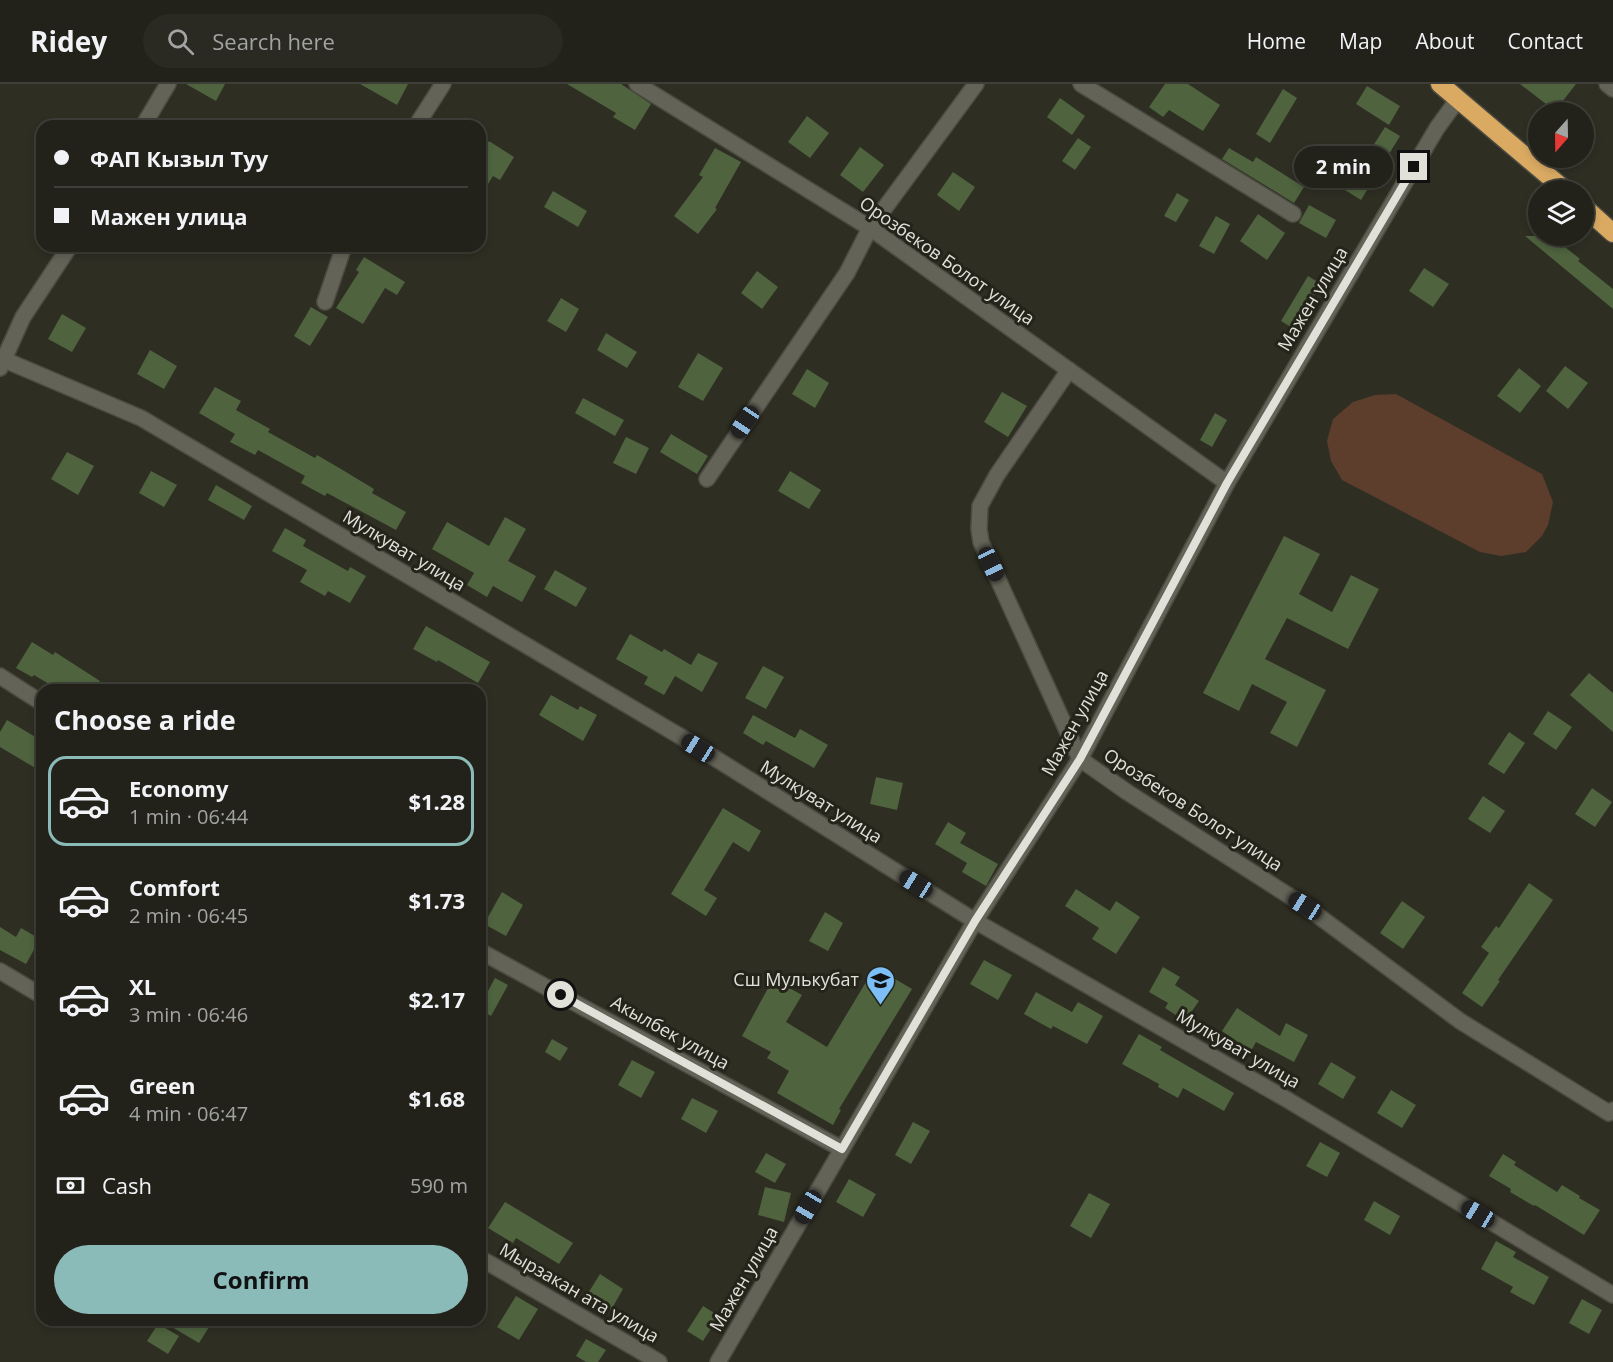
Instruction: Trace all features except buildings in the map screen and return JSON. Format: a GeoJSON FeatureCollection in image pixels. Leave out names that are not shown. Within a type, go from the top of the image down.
{"type":"FeatureCollection","features":[{"type":"Feature","properties":{"kind":"highway"},"geometry":{"type":"LineString","coordinates":[[1440,84],[1553,180]]}},
{"type":"Feature","properties":{"kind":"highway"},"geometry":{"type":"LineString","coordinates":[[1594,216],[1613,233]]}},
{"type":"Feature","properties":{"kind":"street"},"geometry":{"type":"LineString","coordinates":[[147,120],[168,84]]}},
{"type":"Feature","properties":{"kind":"street"},"geometry":{"type":"LineString","coordinates":[[420,120],[443,84]]}},
{"type":"Feature","properties":{"kind":"street","name":"Орозбеков Болот улица"},"geometry":{"type":"LineString","coordinates":[[637,84],[870,228],[1227,483]]}},
{"type":"Feature","properties":{"kind":"street"},"geometry":{"type":"LineString","coordinates":[[707,478],[847,273],[870,228],[976,84]]}},
{"type":"Feature","properties":{"kind":"street"},"geometry":{"type":"LineString","coordinates":[[1081,84],[1293,214]]}},
{"type":"Feature","properties":{"kind":"street"},"geometry":{"type":"LineString","coordinates":[[1607,84],[1613,89]]}},
{"type":"Feature","properties":{"kind":"street","name":"Мажен улица"},"geometry":{"type":"LineString","coordinates":[[718,1362],[975,921],[1080,759],[1227,483],[1437,128],[1458,99]]}},
{"type":"Feature","properties":{"kind":"street"},"geometry":{"type":"LineString","coordinates":[[1,362],[23,316],[66,252]]}},
{"type":"Feature","properties":{"kind":"street"},"geometry":{"type":"LineString","coordinates":[[325,302],[342,252]]}},
{"type":"Feature","properties":{"kind":"street","name":"Мулкуват улица"},"geometry":{"type":"LineString","coordinates":[[1,362],[141,418],[678,735],[975,921],[1286,1099],[1613,1295]]}},
{"type":"Feature","properties":{"kind":"street","name":"Орозбеков Болот улица"},"geometry":{"type":"LineString","coordinates":[[1069,370],[997,475],[980,506],[979,530],[981,542],[1080,759],[1127,792],[1305,906],[1460,1021],[1609,1113],[1613,1110]]}},
{"type":"Feature","properties":{"kind":"street"},"geometry":{"type":"LineString","coordinates":[[0,676],[36,699]]}},
{"type":"Feature","properties":{"kind":"street","name":"Акылбек улица"},"geometry":{"type":"LineString","coordinates":[[486,954],[842,1149]]}},
{"type":"Feature","properties":{"kind":"street"},"geometry":{"type":"LineString","coordinates":[[0,971],[36,992]]}},
{"type":"Feature","properties":{"kind":"street","name":"Мырзакан ата улица"},"geometry":{"type":"LineString","coordinates":[[486,1261],[659,1362]]}},
{"type":"Feature","properties":{"kind":"shaded area"},"geometry":{"type":"Polygon","coordinates":[[[1396,394],[1542,474],[1553,502],[1548,525],[1542,536],[1526,552],[1501,556],[1480,552],[1342,480],[1331,461],[1327,441],[1333,419],[1353,402],[1375,395],[1396,394]]]}},
{"type":"Feature","properties":{"kind":"place","name":"Сш Мулькубат"},"geometry":{"type":"Point","coordinates":[880,1006]}},
{"type":"Feature","properties":{"kind":"route"},"geometry":{"type":"LineString","coordinates":[[561,995],[842,1149],[975,921],[1080,759],[1227,483],[1414,167]]}}]}
